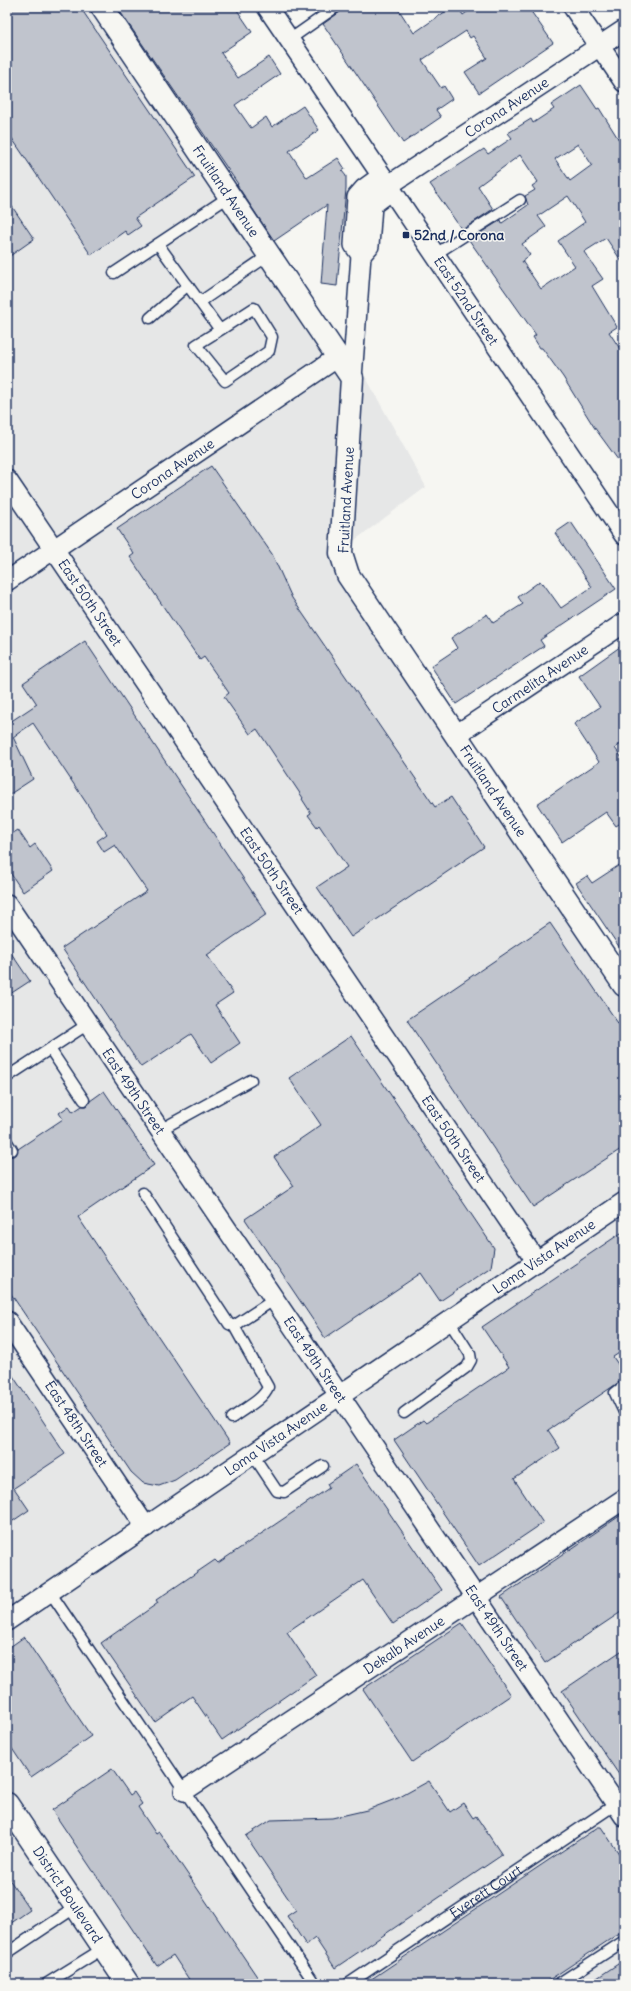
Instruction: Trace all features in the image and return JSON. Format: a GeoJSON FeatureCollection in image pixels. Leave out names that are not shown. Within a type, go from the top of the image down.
{"type":"FeatureCollection","features":[{"type":"Feature","properties":{"kind":"street","name":"Fruitland Avenue"},"geometry":{"type":"LineString","coordinates":[[102,7],[352,378],[341,554],[343,564],[348,575],[624,985]]}},
{"type":"Feature","properties":{"kind":"street","name":"East 52nd Street"},"geometry":{"type":"LineString","coordinates":[[266,7],[388,183],[434,255],[624,535]]}},
{"type":"Feature","properties":{"kind":"street"},"geometry":{"type":"LineString","coordinates":[[573,7],[624,82]]}},
{"type":"Feature","properties":{"kind":"street","name":"Corona Avenue"},"geometry":{"type":"LineString","coordinates":[[352,378],[361,255],[354,245],[357,197],[364,189],[388,183],[624,30]]}},
{"type":"Feature","properties":{"kind":"street","name":"Corona Avenue"},"geometry":{"type":"LineString","coordinates":[[7,581],[338,357]]}},
{"type":"Feature","properties":{"kind":"street","name":"East 50th Street"},"geometry":{"type":"LineString","coordinates":[[7,480],[536,1262]]}},
{"type":"Feature","properties":{"kind":"street","name":"Carmelita Avenue"},"geometry":{"type":"LineString","coordinates":[[456,735],[624,623]]}},
{"type":"Feature","properties":{"kind":"street","name":"East 49th Street"},"geometry":{"type":"LineString","coordinates":[[7,904],[476,1597],[621,1806]]}},
{"type":"Feature","properties":{"kind":"street","name":"Loma Vista Avenue"},"geometry":{"type":"LineString","coordinates":[[7,1621],[624,1202]]}},
{"type":"Feature","properties":{"kind":"street","name":"East 48th Street"},"geometry":{"type":"LineString","coordinates":[[7,1321],[146,1527]]}},
{"type":"Feature","properties":{"kind":"street","name":"Dekalb Avenue"},"geometry":{"type":"LineString","coordinates":[[184,1791],[624,1499]]}},
{"type":"Feature","properties":{"kind":"street","name":"District Boulevard"},"geometry":{"type":"LineString","coordinates":[[7,1804],[128,1984]]}},
{"type":"Feature","properties":{"kind":"lane"},"geometry":{"type":"LineString","coordinates":[[289,40],[336,7]]}},
{"type":"Feature","properties":{"kind":"lane"},"geometry":{"type":"LineString","coordinates":[[114,273],[230,196]]}},
{"type":"Feature","properties":{"kind":"lane"},"geometry":{"type":"LineString","coordinates":[[434,255],[520,200]]}},
{"type":"Feature","properties":{"kind":"lane"},"geometry":{"type":"LineString","coordinates":[[158,244],[220,330]]}},
{"type":"Feature","properties":{"kind":"lane"},"geometry":{"type":"LineString","coordinates":[[200,302],[269,255]]}},
{"type":"Feature","properties":{"kind":"lane"},"geometry":{"type":"LineString","coordinates":[[150,318],[188,285]]}},
{"type":"Feature","properties":{"kind":"lane"},"geometry":{"type":"LineString","coordinates":[[254,308],[272,337],[269,351],[225,380],[196,345],[220,330],[254,308]]}},
{"type":"Feature","properties":{"kind":"lane"},"geometry":{"type":"LineString","coordinates":[[7,1077],[88,1024]]}},
{"type":"Feature","properties":{"kind":"lane"},"geometry":{"type":"LineString","coordinates":[[50,1049],[84,1100]]}},
{"type":"Feature","properties":{"kind":"lane"},"geometry":{"type":"LineString","coordinates":[[160,1130],[251,1080]]}},
{"type":"Feature","properties":{"kind":"lane"},"geometry":{"type":"LineString","coordinates":[[142,1193],[229,1324],[234,1326],[268,1386],[266,1392],[232,1418]]}},
{"type":"Feature","properties":{"kind":"lane"},"geometry":{"type":"LineString","coordinates":[[234,1326],[275,1299]]}},
{"type":"Feature","properties":{"kind":"lane"},"geometry":{"type":"LineString","coordinates":[[404,1413],[466,1368],[471,1360],[470,1354],[449,1321]]}},
{"type":"Feature","properties":{"kind":"lane"},"geometry":{"type":"LineString","coordinates":[[624,1386],[615,1393],[624,1412]]}},
{"type":"Feature","properties":{"kind":"lane"},"geometry":{"type":"LineString","coordinates":[[253,1455],[277,1491],[284,1492],[323,1466]]}},
{"type":"Feature","properties":{"kind":"lane"},"geometry":{"type":"LineString","coordinates":[[50,1592],[315,1984]]}},
{"type":"Feature","properties":{"kind":"lane","name":"Everett Court"},"geometry":{"type":"LineString","coordinates":[[348,1984],[621,1806]]}},
{"type":"Feature","properties":{"kind":"lane"},"geometry":{"type":"LineString","coordinates":[[7,1953],[76,1907]]}},
{"type":"Feature","properties":{"kind":"lane"},"geometry":{"type":"LineString","coordinates":[[558,1984],[624,1941]]}},
{"type":"Feature","properties":{"kind":"lane"},"geometry":{"type":"LineString","coordinates":[[46,1984],[104,1948]]}},
{"type":"Feature","properties":{"kind":"shaded area"},"geometry":{"type":"Polygon","coordinates":[[[7,7],[106,7],[332,344],[353,354],[426,487],[339,552],[624,984],[624,1984],[7,1984],[7,7]]]}},
{"type":"Feature","properties":{"kind":"building"},"geometry":{"type":"Polygon","coordinates":[[[7,7],[80,7],[195,177],[135,218],[141,226],[128,235],[125,231],[91,255],[7,131],[7,7]]]}},
{"type":"Feature","properties":{"kind":"building"},"geometry":{"type":"Polygon","coordinates":[[[117,7],[235,7],[252,32],[221,53],[238,78],[269,57],[280,74],[235,105],[251,128],[266,117],[272,127],[303,106],[319,130],[289,151],[307,178],[338,158],[345,169],[342,171],[346,176],[346,189],[337,286],[321,284],[327,205],[274,241],[237,185],[238,184],[117,7]]]}},
{"type":"Feature","properties":{"kind":"building"},"geometry":{"type":"Polygon","coordinates":[[[342,7],[397,7],[414,33],[452,7],[458,7],[463,15],[474,7],[528,7],[553,43],[479,93],[465,72],[487,58],[473,36],[470,38],[466,31],[422,60],[441,88],[444,86],[452,99],[436,110],[441,117],[403,143],[323,24],[340,12],[342,7]]]}},
{"type":"Feature","properties":{"kind":"building"},"geometry":{"type":"Polygon","coordinates":[[[581,85],[597,109],[599,108],[624,148],[624,265],[606,238],[584,252],[603,279],[592,286],[617,327],[609,332],[624,355],[624,468],[594,427],[563,377],[542,348],[540,348],[533,337],[536,335],[469,240],[501,220],[502,223],[528,205],[525,196],[535,190],[532,186],[538,182],[520,155],[478,186],[493,209],[462,230],[430,184],[484,149],[488,154],[512,138],[508,133],[531,119],[533,123],[554,109],[551,105],[581,85]],[[578,144],[555,159],[570,181],[592,165],[578,144]],[[568,196],[538,216],[546,227],[522,244],[530,255],[522,261],[541,289],[575,266],[558,241],[585,222],[568,196]]]}},
{"type":"Feature","properties":{"kind":"building"},"geometry":{"type":"Polygon","coordinates":[[[7,199],[34,239],[7,258],[7,199]]]}},
{"type":"Feature","properties":{"kind":"building"},"geometry":{"type":"Polygon","coordinates":[[[211,466],[272,554],[292,598],[435,807],[451,797],[484,847],[351,937],[317,887],[347,867],[319,825],[317,827],[308,815],[311,813],[302,799],[303,798],[257,729],[250,734],[224,697],[229,693],[204,657],[200,660],[173,621],[130,557],[134,554],[117,529],[211,466]]]}},
{"type":"Feature","properties":{"kind":"building"},"geometry":{"type":"Polygon","coordinates":[[[571,522],[616,589],[540,640],[544,646],[456,704],[431,666],[457,648],[451,638],[487,614],[493,623],[523,604],[518,597],[540,581],[561,608],[592,587],[555,533],[571,522]]]}},
{"type":"Feature","properties":{"kind":"building"},"geometry":{"type":"Polygon","coordinates":[[[85,641],[267,914],[207,955],[233,993],[215,1005],[240,1043],[211,1063],[191,1034],[141,1067],[62,948],[147,891],[115,845],[104,852],[97,841],[107,834],[33,723],[13,737],[33,779],[7,796],[7,724],[37,704],[23,683],[85,641]]]}},
{"type":"Feature","properties":{"kind":"building"},"geometry":{"type":"Polygon","coordinates":[[[624,644],[624,742],[615,748],[624,761],[624,821],[616,826],[606,812],[562,842],[537,804],[599,762],[574,724],[600,707],[579,676],[624,644]]]}},
{"type":"Feature","properties":{"kind":"building"},"geometry":{"type":"Polygon","coordinates":[[[18,830],[30,848],[35,844],[53,871],[23,892],[7,868],[7,837],[18,830]]]}},
{"type":"Feature","properties":{"kind":"building"},"geometry":{"type":"Polygon","coordinates":[[[624,862],[624,954],[576,883],[587,876],[592,883],[624,862]]]}},
{"type":"Feature","properties":{"kind":"building"},"geometry":{"type":"Polygon","coordinates":[[[550,923],[624,1032],[624,1147],[533,1207],[407,1020],[550,923]]]}},
{"type":"Feature","properties":{"kind":"building"},"geometry":{"type":"Polygon","coordinates":[[[7,947],[30,981],[7,996],[7,947]]]}},
{"type":"Feature","properties":{"kind":"building"},"geometry":{"type":"Polygon","coordinates":[[[351,1036],[494,1248],[491,1267],[440,1301],[421,1273],[325,1338],[245,1219],[294,1186],[274,1157],[321,1125],[289,1078],[351,1036]]]}},
{"type":"Feature","properties":{"kind":"building"},"geometry":{"type":"Polygon","coordinates":[[[104,1091],[154,1165],[78,1217],[230,1443],[175,1480],[159,1486],[143,1483],[131,1472],[7,1288],[7,1157],[16,1155],[18,1149],[63,1119],[59,1113],[69,1106],[73,1112],[82,1106],[87,1106],[90,1101],[104,1091]]]}},
{"type":"Feature","properties":{"kind":"building"},"geometry":{"type":"Polygon","coordinates":[[[624,1231],[624,1350],[613,1357],[624,1373],[624,1379],[548,1430],[560,1448],[514,1479],[543,1523],[479,1566],[394,1440],[423,1420],[426,1423],[509,1367],[482,1327],[624,1231]]]}},
{"type":"Feature","properties":{"kind":"building"},"geometry":{"type":"Polygon","coordinates":[[[7,1367],[65,1454],[14,1488],[29,1510],[7,1525],[7,1367]]]}},
{"type":"Feature","properties":{"kind":"building"},"geometry":{"type":"Polygon","coordinates":[[[356,1464],[442,1590],[393,1624],[363,1580],[287,1632],[316,1675],[222,1740],[192,1696],[155,1722],[101,1643],[158,1603],[156,1600],[215,1560],[218,1563],[329,1488],[327,1484],[356,1464]]]}},
{"type":"Feature","properties":{"kind":"building"},"geometry":{"type":"Polygon","coordinates":[[[624,1513],[624,1610],[545,1663],[501,1597],[624,1513]]]}},
{"type":"Feature","properties":{"kind":"building"},"geometry":{"type":"Polygon","coordinates":[[[462,1623],[511,1695],[412,1762],[363,1689],[462,1623]]]}},
{"type":"Feature","properties":{"kind":"building"},"geometry":{"type":"Polygon","coordinates":[[[24,1637],[91,1736],[31,1777],[7,1741],[7,1649],[24,1637]]]}},
{"type":"Feature","properties":{"kind":"building"},"geometry":{"type":"Polygon","coordinates":[[[624,1649],[624,1782],[562,1691],[624,1649]]]}},
{"type":"Feature","properties":{"kind":"building"},"geometry":{"type":"Polygon","coordinates":[[[112,1769],[130,1795],[134,1792],[142,1804],[138,1807],[156,1834],[159,1832],[262,1984],[192,1984],[173,1955],[157,1966],[52,1810],[112,1769]]]}},
{"type":"Feature","properties":{"kind":"building"},"geometry":{"type":"Polygon","coordinates":[[[429,1781],[450,1812],[463,1803],[473,1818],[476,1816],[502,1855],[335,1968],[315,1938],[306,1945],[287,1916],[296,1910],[246,1836],[271,1820],[332,1818],[367,1810],[398,1798],[429,1781]]]}},
{"type":"Feature","properties":{"kind":"building"},"geometry":{"type":"Polygon","coordinates":[[[598,1827],[601,1827],[624,1861],[624,1930],[543,1984],[364,1984],[598,1827]]]}},
{"type":"Feature","properties":{"kind":"building"},"geometry":{"type":"Polygon","coordinates":[[[7,1876],[30,1910],[7,1926],[7,1876]]]}},
{"type":"Feature","properties":{"kind":"building"},"geometry":{"type":"Polygon","coordinates":[[[624,1960],[624,1984],[588,1984],[624,1960]]]}},
{"type":"Feature","properties":{"kind":"place","name":"52nd / Corona"},"geometry":{"type":"Point","coordinates":[406,235]}}]}
